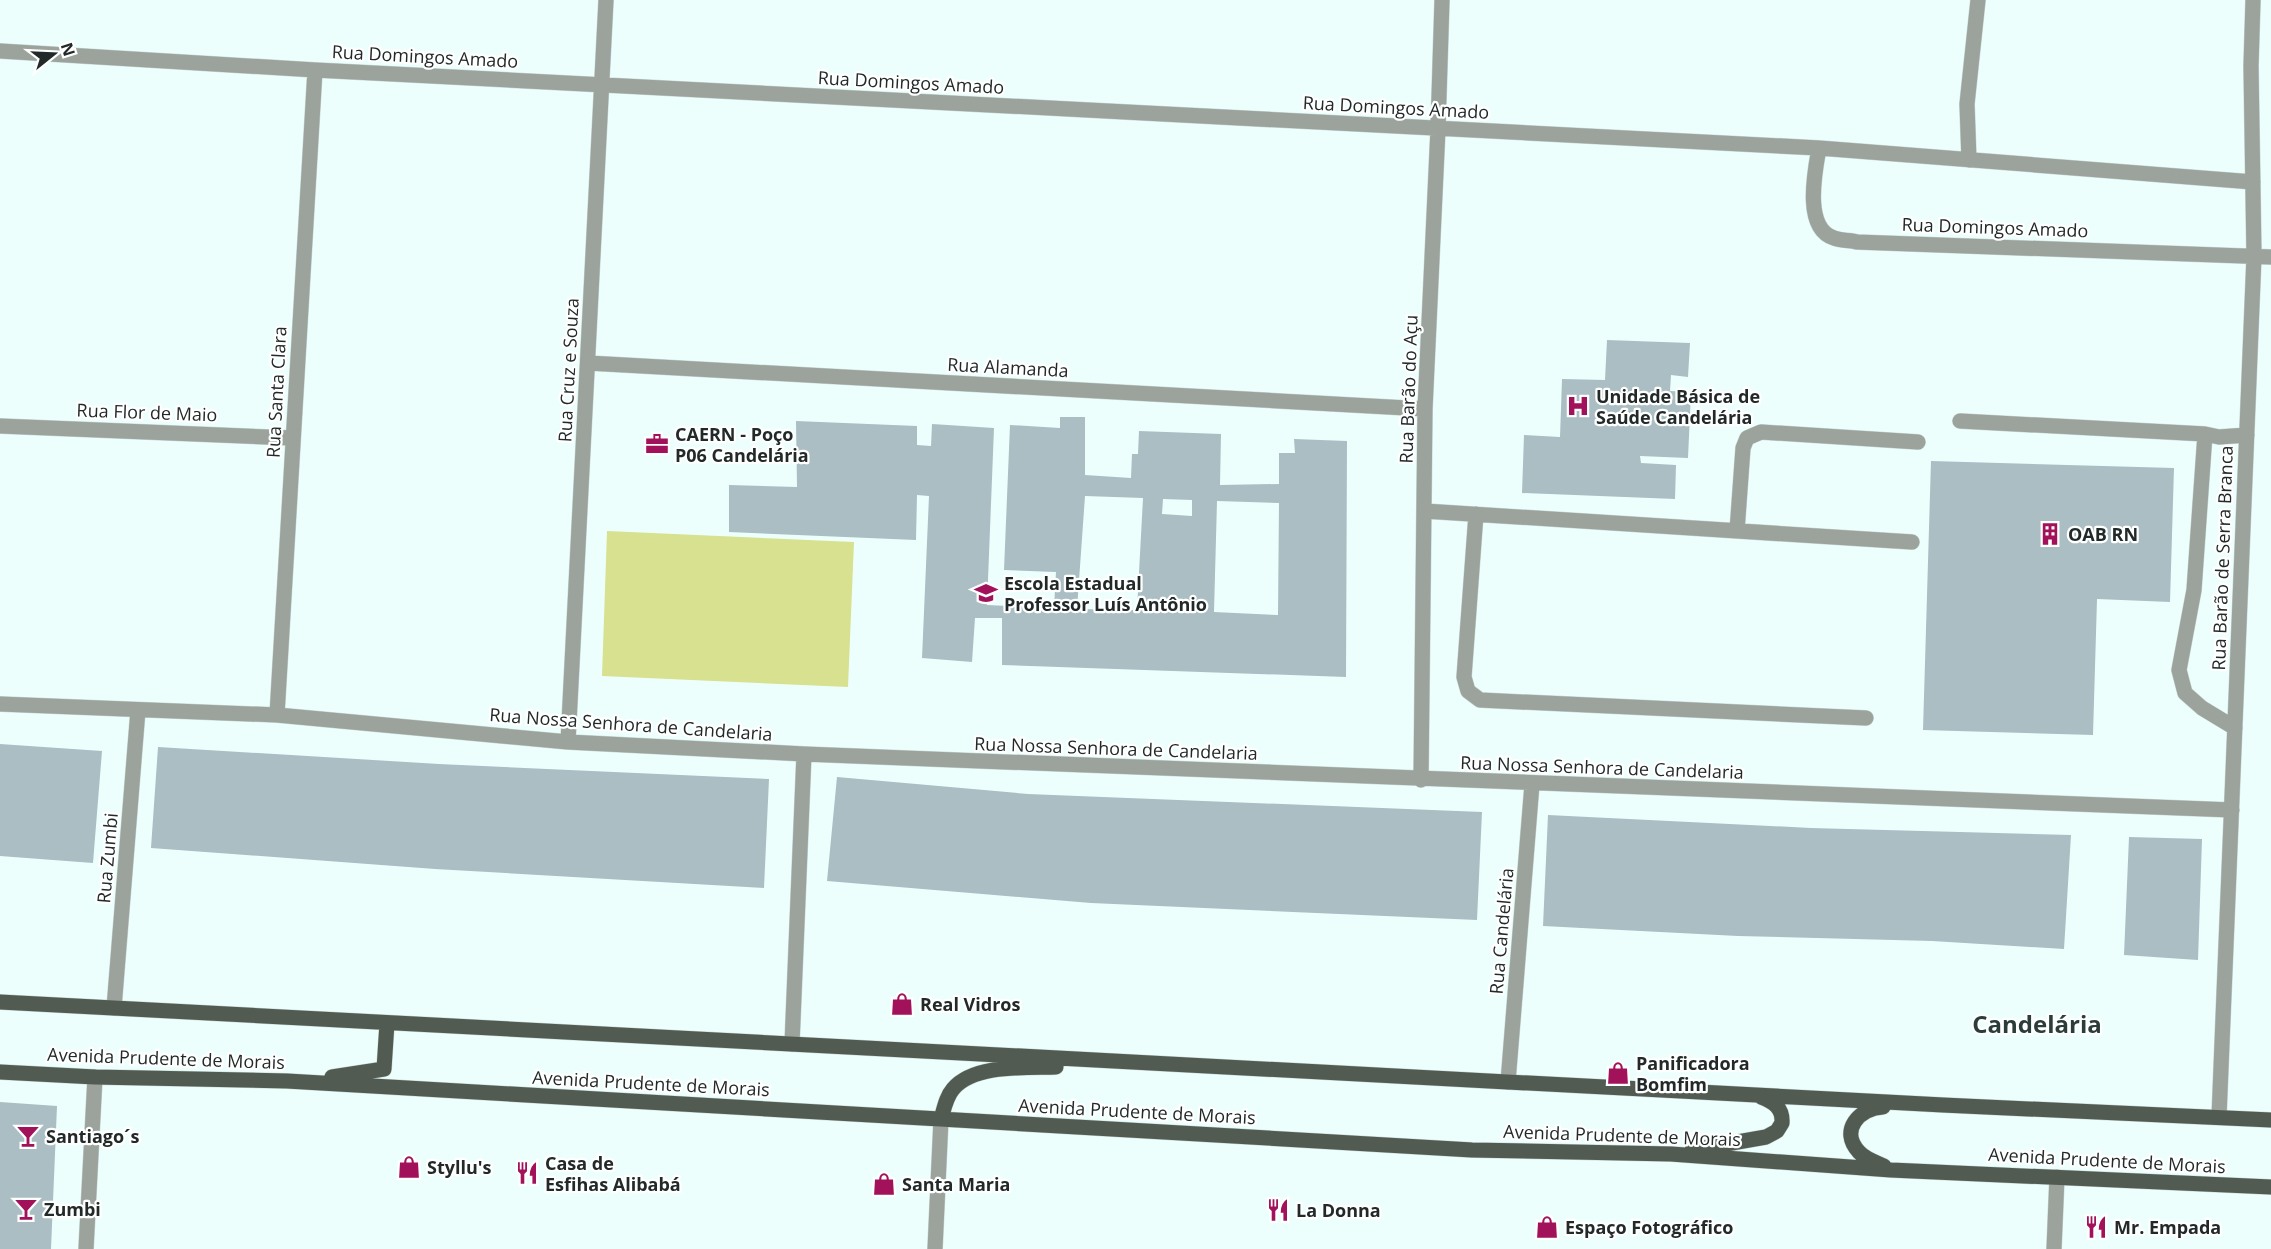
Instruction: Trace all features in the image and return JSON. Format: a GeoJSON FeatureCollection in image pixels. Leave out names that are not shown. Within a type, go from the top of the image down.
{"type":"FeatureCollection","features":[{"type":"Feature","properties":{"kind":"main road"},"geometry":{"type":"LineString","coordinates":[[0,1002],[1740,1095],[2271,1120]]}},
{"type":"Feature","properties":{"kind":"main road"},"geometry":{"type":"LineString","coordinates":[[287,1081],[381,1070],[385,1065],[387,1023]]}},
{"type":"Feature","properties":{"kind":"main road"},"geometry":{"type":"LineString","coordinates":[[941,1119],[947,1098],[956,1086],[969,1078],[995,1070],[1149,1063]]}},
{"type":"Feature","properties":{"kind":"main road","name":"Avenida Prudente de Morais"},"geometry":{"type":"LineString","coordinates":[[0,1072],[95,1077],[287,1081],[1472,1150],[1671,1154],[1891,1170],[2271,1186]]}},
{"type":"Feature","properties":{"kind":"main road"},"geometry":{"type":"LineString","coordinates":[[1671,1154],[1766,1137],[1781,1127],[1783,1119],[1778,1106],[1762,1097],[1740,1095]]}},
{"type":"Feature","properties":{"kind":"main road"},"geometry":{"type":"LineString","coordinates":[[1891,1170],[1865,1158],[1857,1151],[1851,1135],[1856,1118],[1875,1107],[1943,1105]]}},
{"type":"Feature","properties":{"kind":"street","name":"Rua Cruz e Souza"},"geometry":{"type":"LineString","coordinates":[[568,742],[606,0]]}},
{"type":"Feature","properties":{"kind":"street","name":"Rua Barão do Açu"},"geometry":{"type":"LineString","coordinates":[[1421,780],[1425,409],[1442,0]]}},
{"type":"Feature","properties":{"kind":"street"},"geometry":{"type":"LineString","coordinates":[[1969,160],[1967,104],[1978,0]]}},
{"type":"Feature","properties":{"kind":"street","name":"Rua Barão de Serra Branca"},"geometry":{"type":"LineString","coordinates":[[2219,1117],[2253,256],[2251,66],[2253,0]]}},
{"type":"Feature","properties":{"kind":"street","name":"Rua Domingos Amado"},"geometry":{"type":"LineString","coordinates":[[0,51],[315,70],[1819,148],[2253,182]]}},
{"type":"Feature","properties":{"kind":"street","name":"Rua Santa Clara"},"geometry":{"type":"LineString","coordinates":[[277,715],[315,70]]}},
{"type":"Feature","properties":{"kind":"street","name":"Rua Domingos Amado"},"geometry":{"type":"LineString","coordinates":[[1819,148],[1812,199],[1818,221],[1826,234],[1833,238],[1857,242],[2271,257]]}},
{"type":"Feature","properties":{"kind":"street","name":"Rua Alamanda"},"geometry":{"type":"LineString","coordinates":[[588,363],[1425,409]]}},
{"type":"Feature","properties":{"kind":"street"},"geometry":{"type":"LineString","coordinates":[[1960,421],[2205,434],[2219,437],[2247,435]]}},
{"type":"Feature","properties":{"kind":"street","name":"Rua Flor de Maio"},"geometry":{"type":"LineString","coordinates":[[0,426],[293,438]]}},
{"type":"Feature","properties":{"kind":"street"},"geometry":{"type":"LineString","coordinates":[[1737,531],[1743,448],[1747,438],[1761,432],[1918,442]]}},
{"type":"Feature","properties":{"kind":"street"},"geometry":{"type":"LineString","coordinates":[[2205,434],[2194,590],[2179,670],[2185,693],[2202,708],[2235,728]]}},
{"type":"Feature","properties":{"kind":"street"},"geometry":{"type":"LineString","coordinates":[[1424,511],[1912,542]]}},
{"type":"Feature","properties":{"kind":"street"},"geometry":{"type":"LineString","coordinates":[[1476,514],[1464,677],[1468,691],[1480,700],[1866,718]]}},
{"type":"Feature","properties":{"kind":"street","name":"Rua Nossa Senhora de Candelaria"},"geometry":{"type":"LineString","coordinates":[[0,705],[277,715],[568,742],[804,754],[1421,780],[2232,810]]}},
{"type":"Feature","properties":{"kind":"street","name":"Rua Zumbi"},"geometry":{"type":"LineString","coordinates":[[114,1008],[138,710]]}},
{"type":"Feature","properties":{"kind":"street"},"geometry":{"type":"LineString","coordinates":[[792,1044],[804,754]]}},
{"type":"Feature","properties":{"kind":"street","name":"Rua Candelária"},"geometry":{"type":"LineString","coordinates":[[1508,1082],[1532,784]]}},
{"type":"Feature","properties":{"kind":"street"},"geometry":{"type":"LineString","coordinates":[[86,1249],[95,1077]]}},
{"type":"Feature","properties":{"kind":"street"},"geometry":{"type":"LineString","coordinates":[[935,1249],[941,1119]]}},
{"type":"Feature","properties":{"kind":"street"},"geometry":{"type":"LineString","coordinates":[[2054,1249],[2057,1177]]}},
{"type":"Feature","properties":{"kind":"green space"},"geometry":{"type":"Polygon","coordinates":[[[607,531],[854,542],[848,687],[602,676],[607,531]]]}},
{"type":"Feature","properties":{"kind":"building"},"geometry":{"type":"Polygon","coordinates":[[[1607,340],[1690,343],[1688,377],[1671,375],[1670,391],[1691,392],[1688,458],[1640,456],[1641,463],[1676,465],[1675,499],[1522,493],[1524,435],[1560,437],[1562,379],[1605,380],[1607,340]]]}},
{"type":"Feature","properties":{"kind":"building"},"geometry":{"type":"Polygon","coordinates":[[[1060,417],[1085,417],[1085,475],[1131,478],[1132,454],[1138,454],[1139,431],[1221,434],[1220,485],[1279,484],[1279,453],[1295,453],[1294,439],[1347,441],[1346,677],[1002,665],[1002,618],[975,618],[972,662],[922,658],[929,496],[917,495],[916,540],[729,532],[729,485],[797,487],[796,421],[917,426],[917,445],[931,446],[932,424],[994,428],[987,605],[1054,608],[1056,572],[1004,570],[1010,425],[1060,428],[1060,417]],[[1085,496],[1077,609],[1137,610],[1143,498],[1085,496]],[[1163,499],[1162,514],[1192,516],[1192,500],[1163,499]],[[1217,501],[1214,612],[1278,615],[1279,503],[1217,501]]]}},
{"type":"Feature","properties":{"kind":"building","name":"OAB RN"},"geometry":{"type":"Polygon","coordinates":[[[1931,461],[2174,468],[2170,602],[2097,599],[2093,735],[1923,730],[1931,461]]]}},
{"type":"Feature","properties":{"kind":"building"},"geometry":{"type":"Polygon","coordinates":[[[0,744],[102,751],[93,863],[0,856],[0,744]]]}},
{"type":"Feature","properties":{"kind":"building"},"geometry":{"type":"Polygon","coordinates":[[[158,747],[439,764],[769,779],[764,888],[435,869],[151,848],[158,747]]]}},
{"type":"Feature","properties":{"kind":"building"},"geometry":{"type":"Polygon","coordinates":[[[837,777],[1028,794],[1482,812],[1477,920],[1091,903],[827,881],[837,777]]]}},
{"type":"Feature","properties":{"kind":"building"},"geometry":{"type":"Polygon","coordinates":[[[1548,815],[1811,828],[2071,835],[2064,949],[1932,941],[1738,936],[1543,926],[1548,815]]]}},
{"type":"Feature","properties":{"kind":"building"},"geometry":{"type":"Polygon","coordinates":[[[2129,837],[2202,839],[2198,960],[2124,955],[2129,837]]]}},
{"type":"Feature","properties":{"kind":"building"},"geometry":{"type":"Polygon","coordinates":[[[0,1102],[57,1106],[51,1249],[0,1249],[0,1102]]]}},
{"type":"Feature","properties":{"kind":"place","name":"Unidade Básica de Saúde Candelária"},"geometry":{"type":"Point","coordinates":[1578,406]}},
{"type":"Feature","properties":{"kind":"place","name":"CAERN - Poço P06 Candelária"},"geometry":{"type":"Point","coordinates":[657,444]}},
{"type":"Feature","properties":{"kind":"place","name":"OAB RN"},"geometry":{"type":"Point","coordinates":[2050,534]}},
{"type":"Feature","properties":{"kind":"place","name":"Escola Estadual Professor Luís Antônio"},"geometry":{"type":"Point","coordinates":[986,593]}},
{"type":"Feature","properties":{"kind":"place","name":"Real Vidros"},"geometry":{"type":"Point","coordinates":[902,1004]}},
{"type":"Feature","properties":{"kind":"place","name":"Panificadora Bomfim"},"geometry":{"type":"Point","coordinates":[1618,1073]}},
{"type":"Feature","properties":{"kind":"place","name":"Santiago´s"},"geometry":{"type":"Point","coordinates":[28,1136]}},
{"type":"Feature","properties":{"kind":"place","name":"Styllu's"},"geometry":{"type":"Point","coordinates":[409,1167]}},
{"type":"Feature","properties":{"kind":"place","name":"Casa de Esfihas Alibabá"},"geometry":{"type":"Point","coordinates":[527,1173]}},
{"type":"Feature","properties":{"kind":"place","name":"Santa Maria"},"geometry":{"type":"Point","coordinates":[884,1184]}},
{"type":"Feature","properties":{"kind":"place","name":"Zumbi"},"geometry":{"type":"Point","coordinates":[26,1209]}},
{"type":"Feature","properties":{"kind":"place","name":"La Donna"},"geometry":{"type":"Point","coordinates":[1278,1210]}},
{"type":"Feature","properties":{"kind":"place","name":"Espaço Fotográfico"},"geometry":{"type":"Point","coordinates":[1547,1227]}},
{"type":"Feature","properties":{"kind":"place","name":"Mr. Empada"},"geometry":{"type":"Point","coordinates":[2096,1227]}},
{"type":"Feature","properties":{"kind":"district","name":"Candelária"},"geometry":{"type":"Point","coordinates":[2037,1023]}}]}
